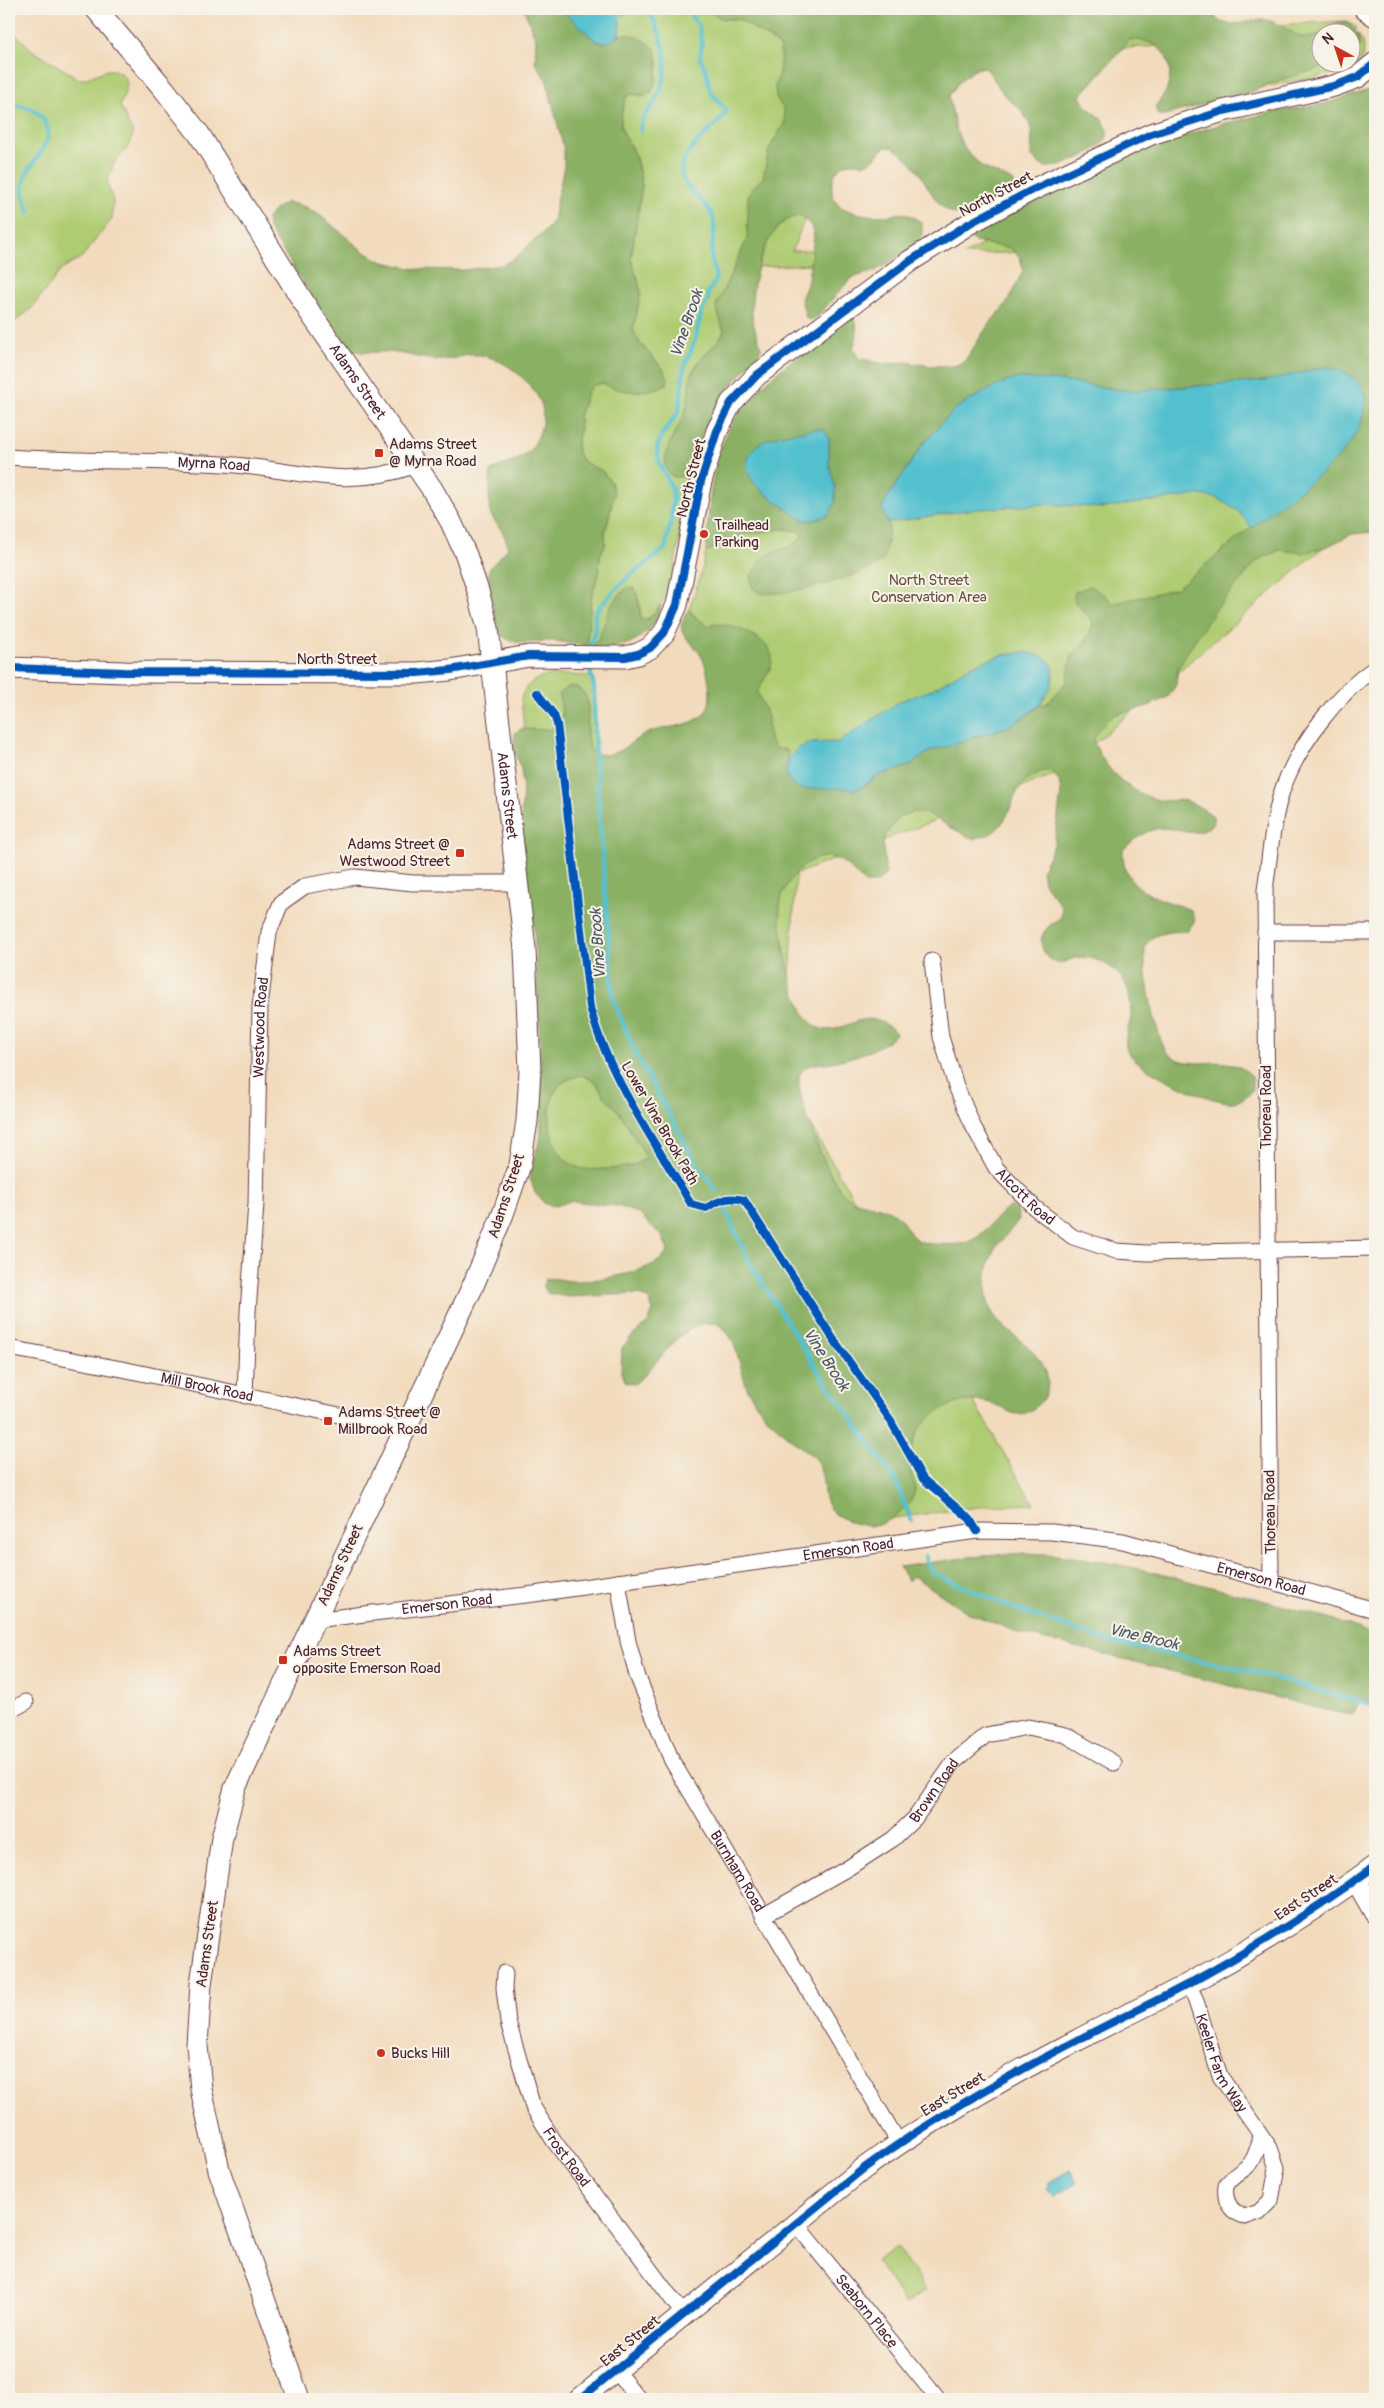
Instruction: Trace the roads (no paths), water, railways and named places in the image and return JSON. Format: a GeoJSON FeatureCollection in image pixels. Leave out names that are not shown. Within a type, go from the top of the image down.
{"type":"FeatureCollection","features":[{"type":"Feature","properties":{"kind":"street","name":"Adams Street"},"geometry":{"type":"LineString","coordinates":[[96,9],[152,73],[192,125],[310,314],[416,465],[448,517],[471,569],[486,622],[525,949],[530,1070],[527,1121],[520,1165],[503,1214],[472,1288],[268,1716],[233,1797],[222,1838],[201,1984],[197,2045],[201,2089],[219,2170],[299,2399]]}},
{"type":"Feature","properties":{"kind":"street"},"geometry":{"type":"LineString","coordinates":[[1365,9],[1375,16]]}},
{"type":"Feature","properties":{"kind":"street","name":"North Street"},"geometry":{"type":"LineString","coordinates":[[9,668],[124,672],[375,674],[440,671],[539,656],[625,657],[638,654],[656,644],[667,627],[677,604],[704,472],[717,431],[731,403],[757,375],[910,261],[995,209],[1123,145],[1192,120],[1343,83],[1365,73],[1375,63]]}},
{"type":"Feature","properties":{"kind":"street","name":"Myrna Road"},"geometry":{"type":"LineString","coordinates":[[9,458],[229,465],[347,479],[383,476],[416,465]]}},
{"type":"Feature","properties":{"kind":"street","name":"Thoreau Road"},"geometry":{"type":"LineString","coordinates":[[1271,1580],[1265,890],[1274,823],[1284,787],[1305,746],[1334,705],[1359,680],[1375,668]]}},
{"type":"Feature","properties":{"kind":"street","name":"Westwood Road"},"geometry":{"type":"LineString","coordinates":[[246,1396],[248,1312],[256,1204],[260,1007],[269,932],[281,903],[305,886],[355,877],[413,882],[517,882]]}},
{"type":"Feature","properties":{"kind":"street"},"geometry":{"type":"LineString","coordinates":[[1265,932],[1375,932]]}},
{"type":"Feature","properties":{"kind":"street","name":"Alcott Road"},"geometry":{"type":"LineString","coordinates":[[932,961],[941,1037],[956,1086],[973,1126],[996,1168],[1035,1208],[1073,1237],[1116,1251],[1148,1253],[1375,1248]]}},
{"type":"Feature","properties":{"kind":"street","name":"Mill Brook Road"},"geometry":{"type":"LineString","coordinates":[[9,1348],[122,1369],[405,1429]]}},
{"type":"Feature","properties":{"kind":"street","name":"Emerson Road"},"geometry":{"type":"LineString","coordinates":[[314,1620],[618,1582],[977,1530],[1052,1532],[1123,1541],[1375,1610]]}},
{"type":"Feature","properties":{"kind":"street","name":"Burnham Road"},"geometry":{"type":"LineString","coordinates":[[618,1582],[628,1640],[638,1675],[672,1761],[899,2143]]}},
{"type":"Feature","properties":{"kind":"street"},"geometry":{"type":"LineString","coordinates":[[9,1711],[26,1702]]}},
{"type":"Feature","properties":{"kind":"street","name":"Brown Road"},"geometry":{"type":"LineString","coordinates":[[763,1916],[848,1868],[893,1839],[916,1818],[954,1762],[986,1735],[1028,1726],[1066,1735],[1114,1763]]}},
{"type":"Feature","properties":{"kind":"street","name":"East Street"},"geometry":{"type":"LineString","coordinates":[[580,2399],[863,2169],[899,2143],[1001,2081],[1188,1984],[1275,1934],[1375,1866]]}},
{"type":"Feature","properties":{"kind":"street"},"geometry":{"type":"LineString","coordinates":[[1356,1880],[1375,1913]]}},
{"type":"Feature","properties":{"kind":"street","name":"Frost Road"},"geometry":{"type":"LineString","coordinates":[[505,1974],[504,1988],[508,2022],[533,2107],[554,2142],[684,2314]]}},
{"type":"Feature","properties":{"kind":"street","name":"Keeler Farm Way"},"geometry":{"type":"LineString","coordinates":[[1188,1984],[1195,1998],[1220,2076],[1270,2148],[1277,2168],[1274,2190],[1266,2208],[1245,2217],[1233,2211],[1228,2205],[1226,2186],[1234,2174],[1249,2164],[1254,2157],[1261,2137]]}},
{"type":"Feature","properties":{"kind":"street","name":"Seaborn Place"},"geometry":{"type":"LineString","coordinates":[[796,2224],[938,2399]]}},
{"type":"Feature","properties":{"kind":"street"},"geometry":{"type":"LineString","coordinates":[[616,2371],[639,2399]]}},
{"type":"Feature","properties":{"kind":"water"},"geometry":{"type":"Polygon","coordinates":[[[561,9],[616,9],[620,22],[619,35],[610,42],[597,42],[561,9]]]}},
{"type":"Feature","properties":{"kind":"water"},"geometry":{"type":"Polygon","coordinates":[[[1326,367],[1353,377],[1362,387],[1365,401],[1361,422],[1351,441],[1338,458],[1252,528],[1238,511],[1216,498],[1199,495],[1104,508],[1046,504],[969,510],[888,523],[882,510],[885,501],[923,444],[955,409],[995,386],[1019,378],[1061,381],[1128,391],[1266,381],[1326,367]]]}},
{"type":"Feature","properties":{"kind":"water"},"geometry":{"type":"Polygon","coordinates":[[[813,429],[824,429],[829,439],[829,464],[835,487],[835,503],[828,515],[809,520],[798,517],[760,489],[748,473],[747,464],[750,455],[763,441],[777,436],[813,429]]]}},
{"type":"Feature","properties":{"kind":"water"},"geometry":{"type":"Polygon","coordinates":[[[1025,652],[1043,657],[1050,662],[1053,668],[1051,687],[1039,706],[1010,726],[973,737],[955,745],[932,750],[908,766],[879,775],[860,788],[853,790],[844,788],[801,789],[792,784],[788,778],[786,772],[789,758],[797,749],[810,743],[839,742],[900,701],[929,691],[973,665],[1002,655],[1025,652]]]}},
{"type":"Feature","properties":{"kind":"water"},"geometry":{"type":"Polygon","coordinates":[[[1070,2170],[1077,2183],[1054,2197],[1052,2193],[1049,2194],[1046,2188],[1049,2186],[1047,2183],[1070,2170]]]}},
{"type":"Feature","properties":{"kind":"waterway"},"geometry":{"type":"LineString","coordinates":[[618,15],[636,9]]}},
{"type":"Feature","properties":{"kind":"waterway"},"geometry":{"type":"LineString","coordinates":[[641,131],[643,119],[661,89],[665,66],[665,54],[659,31],[648,9]]}},
{"type":"Feature","properties":{"kind":"waterway","name":"Vine Brook"},"geometry":{"type":"LineString","coordinates":[[591,642],[595,630],[595,613],[599,607],[627,578],[665,549],[671,520],[673,496],[671,487],[659,462],[657,448],[662,434],[679,412],[684,368],[695,340],[701,313],[708,300],[708,292],[716,280],[712,261],[714,220],[709,209],[684,181],[682,167],[690,150],[719,121],[726,110],[710,91],[707,73],[700,58],[702,44],[699,26],[686,9]]}},
{"type":"Feature","properties":{"kind":"waterway"},"geometry":{"type":"LineString","coordinates":[[9,105],[24,106],[36,111],[43,119],[47,128],[48,136],[45,145],[25,176],[23,185],[29,212]]}},
{"type":"Feature","properties":{"kind":"waterway","name":"Vine Brook"},"geometry":{"type":"LineString","coordinates":[[590,670],[594,687],[595,753],[613,999],[636,1054],[696,1163],[716,1190]]}},
{"type":"Feature","properties":{"kind":"waterway","name":"Vine Brook"},"geometry":{"type":"LineString","coordinates":[[725,1209],[750,1264],[823,1378],[895,1479],[911,1520]]}},
{"type":"Feature","properties":{"kind":"waterway","name":"Vine Brook"},"geometry":{"type":"LineString","coordinates":[[925,1556],[932,1573],[1013,1608],[1107,1641],[1249,1671],[1375,1706]]}},
{"type":"Feature","properties":{"kind":"place","name":"Adams Street @ Myrna Road"},"geometry":{"type":"Point","coordinates":[379,453]}},
{"type":"Feature","properties":{"kind":"place","name":"Trailhead Parking"},"geometry":{"type":"Point","coordinates":[704,534]}},
{"type":"Feature","properties":{"kind":"place","name":"Adams Street @ Westwood Street"},"geometry":{"type":"Point","coordinates":[460,853]}},
{"type":"Feature","properties":{"kind":"place","name":"Adams Street @ Millbrook Road"},"geometry":{"type":"Point","coordinates":[328,1421]}},
{"type":"Feature","properties":{"kind":"place","name":"Adams Street opposite Emerson Road"},"geometry":{"type":"Point","coordinates":[283,1660]}},
{"type":"Feature","properties":{"kind":"place","name":"Bucks Hill"},"geometry":{"type":"Point","coordinates":[381,2053]}},
{"type":"Feature","properties":{"kind":"park label","name":"North Street Conservation Area"},"geometry":{"type":"Point","coordinates":[929,588]}}]}
